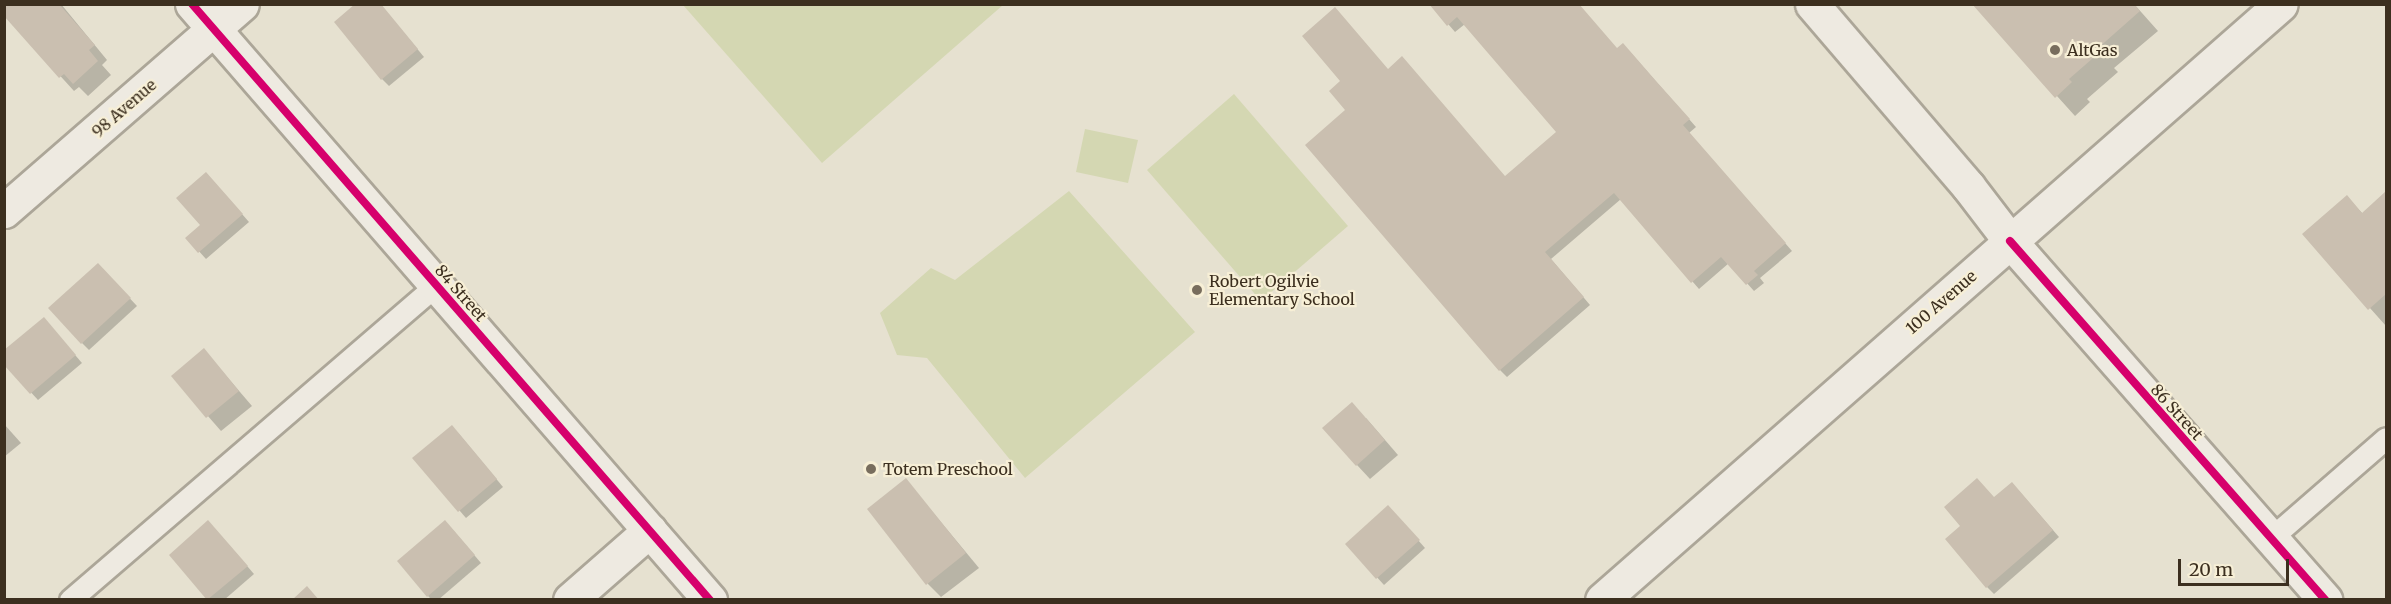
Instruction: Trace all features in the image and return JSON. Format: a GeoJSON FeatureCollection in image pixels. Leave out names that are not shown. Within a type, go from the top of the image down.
{"type":"FeatureCollection","features":[{"type":"Feature","properties":{"kind":"street","name":"84 Street"},"geometry":{"type":"LineString","coordinates":[[192,4],[710,600]]}},
{"type":"Feature","properties":{"kind":"street","name":"98 Avenue"},"geometry":{"type":"LineString","coordinates":[[4,211],[242,4]]}},
{"type":"Feature","properties":{"kind":"street","name":"86 Street"},"geometry":{"type":"LineString","coordinates":[[1812,4],[1968,186],[2010,242],[2325,600]]}},
{"type":"Feature","properties":{"kind":"street","name":"100 Avenue"},"geometry":{"type":"LineString","coordinates":[[1602,600],[2281,4]]}},
{"type":"Feature","properties":{"kind":"street"},"geometry":{"type":"LineString","coordinates":[[570,600],[650,530]]}},
{"type":"Feature","properties":{"kind":"lane"},"geometry":{"type":"LineString","coordinates":[[70,600],[436,285]]}},
{"type":"Feature","properties":{"kind":"lane"},"geometry":{"type":"LineString","coordinates":[[2271,538],[2386,438]]}},
{"type":"Feature","properties":{"kind":"green space"},"geometry":{"type":"Polygon","coordinates":[[[683,5],[1003,5],[822,163],[683,5]]]}},
{"type":"Feature","properties":{"kind":"green space"},"geometry":{"type":"Polygon","coordinates":[[[1234,94],[1348,226],[1261,301],[1147,170],[1234,94]]]}},
{"type":"Feature","properties":{"kind":"green space"},"geometry":{"type":"Polygon","coordinates":[[[1085,129],[1138,140],[1128,183],[1076,172],[1085,129]]]}},
{"type":"Feature","properties":{"kind":"green space"},"geometry":{"type":"Polygon","coordinates":[[[1069,191],[1195,332],[1025,478],[927,358],[897,355],[880,313],[931,268],[955,280],[1069,191]]]}},
{"type":"Feature","properties":{"kind":"building"},"geometry":{"type":"Polygon","coordinates":[[[4,4],[59,4],[95,45],[89,50],[98,61],[73,84],[64,74],[59,78],[4,16],[4,4]]]}},
{"type":"Feature","properties":{"kind":"building"},"geometry":{"type":"Polygon","coordinates":[[[355,4],[381,4],[418,49],[381,80],[334,22],[355,4]]]}},
{"type":"Feature","properties":{"kind":"building"},"geometry":{"type":"Polygon","coordinates":[[[1429,4],[1579,4],[1617,48],[1623,43],[1690,119],[1683,125],[1786,243],[1754,271],[1758,275],[1746,285],[1721,257],[1691,283],[1614,193],[1545,252],[1584,297],[1499,371],[1305,145],[1345,110],[1329,91],[1340,81],[1302,36],[1335,7],[1388,69],[1402,56],[1505,176],[1556,132],[1457,17],[1447,26],[1429,4]]]}},
{"type":"Feature","properties":{"kind":"building","name":"AltGas"},"geometry":{"type":"Polygon","coordinates":[[[1972,4],[2134,4],[2140,11],[2097,49],[2100,52],[2069,79],[2072,82],[2055,98],[1972,4]]]}},
{"type":"Feature","properties":{"kind":"building"},"geometry":{"type":"Polygon","coordinates":[[[206,172],[243,214],[198,253],[185,238],[200,225],[176,198],[206,172]]]}},
{"type":"Feature","properties":{"kind":"building"},"geometry":{"type":"Polygon","coordinates":[[[2386,191],[2386,294],[2368,310],[2302,234],[2347,195],[2362,213],[2386,191]]]}},
{"type":"Feature","properties":{"kind":"building"},"geometry":{"type":"Polygon","coordinates":[[[98,263],[131,298],[81,344],[48,308],[98,263]]]}},
{"type":"Feature","properties":{"kind":"building"},"geometry":{"type":"Polygon","coordinates":[[[44,317],[76,355],[30,394],[4,365],[4,350],[44,317]]]}},
{"type":"Feature","properties":{"kind":"building"},"geometry":{"type":"Polygon","coordinates":[[[204,348],[239,391],[206,418],[171,376],[204,348]]]}},
{"type":"Feature","properties":{"kind":"building"},"geometry":{"type":"Polygon","coordinates":[[[1352,402],[1385,440],[1356,466],[1322,428],[1352,402]]]}},
{"type":"Feature","properties":{"kind":"building"},"geometry":{"type":"Polygon","coordinates":[[[452,425],[497,479],[458,512],[412,458],[452,425]]]}},
{"type":"Feature","properties":{"kind":"building"},"geometry":{"type":"Polygon","coordinates":[[[906,478],[966,553],[926,585],[867,509],[906,478]]]}},
{"type":"Feature","properties":{"kind":"building"},"geometry":{"type":"Polygon","coordinates":[[[1977,478],[1994,497],[2012,482],[2053,530],[1986,588],[1945,539],[1960,526],[1944,507],[1977,478]]]}},
{"type":"Feature","properties":{"kind":"building"},"geometry":{"type":"Polygon","coordinates":[[[1388,505],[1420,540],[1376,579],[1345,544],[1388,505]]]}},
{"type":"Feature","properties":{"kind":"building"},"geometry":{"type":"Polygon","coordinates":[[[208,520],[248,566],[207,600],[169,555],[208,520]]]}},
{"type":"Feature","properties":{"kind":"building"},"geometry":{"type":"Polygon","coordinates":[[[445,520],[475,555],[427,597],[397,561],[445,520]]]}},
{"type":"Feature","properties":{"kind":"building"},"geometry":{"type":"Polygon","coordinates":[[[307,586],[319,600],[292,600],[307,586]]]}},
{"type":"Feature","properties":{"kind":"cycle path"},"geometry":{"type":"LineString","coordinates":[[192,4],[710,600]]}},
{"type":"Feature","properties":{"kind":"cycle path"},"geometry":{"type":"LineString","coordinates":[[2010,241],[2325,600]]}},
{"type":"Feature","properties":{"kind":"place","name":"AltGas"},"geometry":{"type":"Point","coordinates":[2055,50]}},
{"type":"Feature","properties":{"kind":"place","name":"Robert Ogilvie Elementary School"},"geometry":{"type":"Point","coordinates":[1197,290]}},
{"type":"Feature","properties":{"kind":"place","name":"Totem Preschool"},"geometry":{"type":"Point","coordinates":[871,469]}}]}
